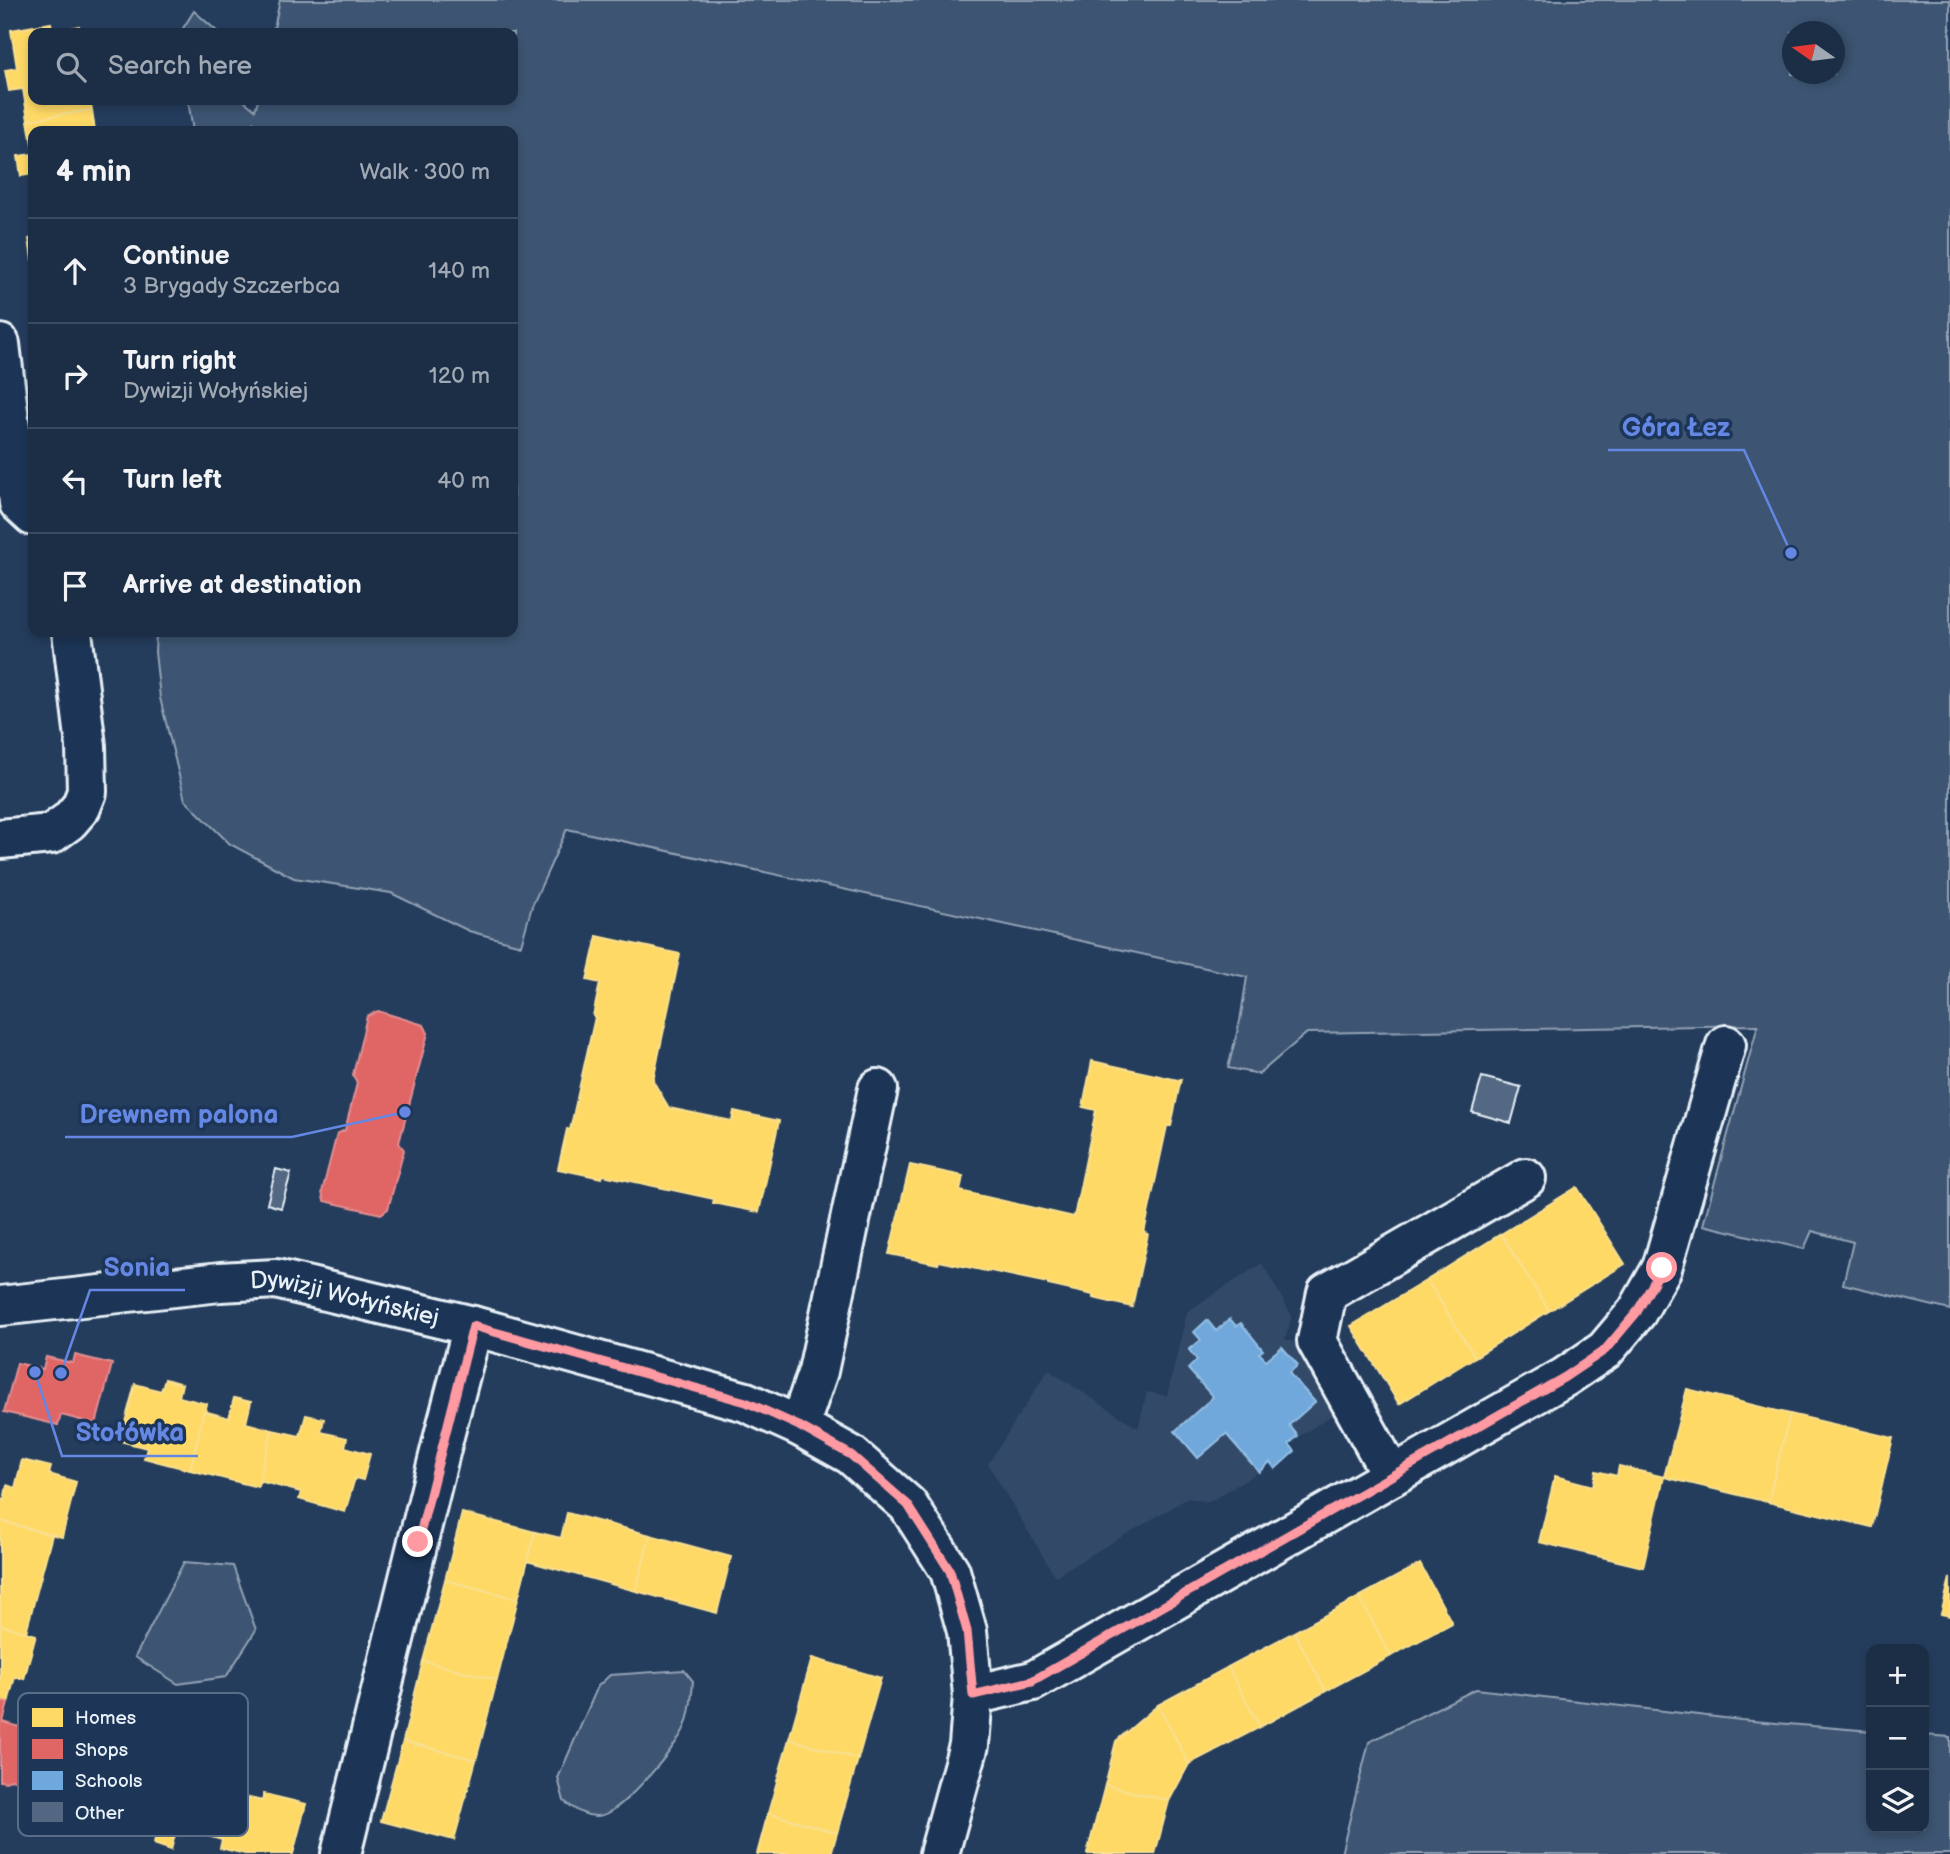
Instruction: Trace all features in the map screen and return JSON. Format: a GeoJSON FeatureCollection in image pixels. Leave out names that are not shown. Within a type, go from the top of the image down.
{"type":"FeatureCollection","features":[{"type":"Feature","properties":{"kind":"street"},"geometry":{"type":"LineString","coordinates":[[0,344],[19,503],[28,511]]}},
{"type":"Feature","properties":{"kind":"street"},"geometry":{"type":"LineString","coordinates":[[0,839],[51,834],[69,821],[81,807],[87,792],[86,746],[73,637]]}},
{"type":"Feature","properties":{"kind":"street"},"geometry":{"type":"LineString","coordinates":[[973,1695],[1032,1681],[1565,1377],[1605,1350],[1637,1312],[1662,1268],[1726,1045]]}},
{"type":"Feature","properties":{"kind":"street"},"geometry":{"type":"LineString","coordinates":[[799,1426],[818,1371],[878,1089]]}},
{"type":"Feature","properties":{"kind":"street"},"geometry":{"type":"LineString","coordinates":[[1392,1476],[1317,1341],[1327,1293],[1526,1178]]}},
{"type":"Feature","properties":{"kind":"street","name":"Dywizji Wołyńskiej"},"geometry":{"type":"LineString","coordinates":[[0,1306],[220,1282],[276,1279],[473,1326],[746,1402],[799,1426],[851,1455],[908,1505],[950,1571],[967,1631],[973,1695],[969,1745],[939,1854]]}},
{"type":"Feature","properties":{"kind":"street"},"geometry":{"type":"LineString","coordinates":[[341,1854],[473,1326]]}},
{"type":"Feature","properties":{"kind":"shaded area"},"geometry":{"type":"Polygon","coordinates":[[[280,0],[1950,0],[1950,1310],[1843,1284],[1853,1242],[1812,1231],[1804,1249],[1703,1225],[1758,1025],[1307,1033],[1259,1074],[1228,1068],[1240,1021],[1247,977],[567,829],[532,906],[521,945],[469,931],[391,893],[294,878],[230,844],[185,800],[160,698],[156,637],[518,637],[518,126],[253,126],[253,123],[251,126],[192,126],[189,105],[249,105],[255,110],[256,105],[518,105],[518,28],[274,28],[280,0]]]}},
{"type":"Feature","properties":{"kind":"shaded area"},"geometry":{"type":"Polygon","coordinates":[[[194,11],[213,28],[183,28],[194,11]]]}},
{"type":"Feature","properties":{"kind":"shaded area"},"geometry":{"type":"Polygon","coordinates":[[[1262,1263],[1292,1316],[1285,1339],[1297,1343],[1335,1413],[1289,1443],[1295,1451],[1275,1469],[1269,1463],[1209,1502],[1188,1498],[1055,1576],[988,1464],[1048,1370],[1138,1428],[1147,1392],[1167,1396],[1187,1312],[1262,1263]]]}},
{"type":"Feature","properties":{"kind":"shaded area"},"geometry":{"type":"Polygon","coordinates":[[[184,1562],[233,1566],[256,1630],[226,1677],[178,1684],[135,1657],[184,1562]]]}},
{"type":"Feature","properties":{"kind":"shaded area"},"geometry":{"type":"Polygon","coordinates":[[[684,1670],[693,1681],[686,1724],[650,1775],[624,1801],[603,1815],[587,1815],[564,1801],[558,1778],[598,1686],[610,1675],[684,1670]]]}},
{"type":"Feature","properties":{"kind":"shaded area"},"geometry":{"type":"Polygon","coordinates":[[[1476,1689],[1741,1720],[1866,1731],[1866,1833],[1929,1833],[1929,1735],[1950,1737],[1950,1854],[1341,1854],[1369,1742],[1476,1689]]]}},
{"type":"Feature","properties":{"kind":"building: Homes"},"geometry":{"type":"Polygon","coordinates":[[[51,23],[52,28],[28,28],[28,105],[91,105],[92,110],[28,120],[23,89],[9,91],[5,70],[17,68],[11,30],[51,23]]]}},
{"type":"Feature","properties":{"kind":"building: Homes"},"geometry":{"type":"Polygon","coordinates":[[[92,110],[94,126],[29,126],[28,120],[92,110]]]}},
{"type":"Feature","properties":{"kind":"building: Homes"},"geometry":{"type":"Polygon","coordinates":[[[28,155],[28,175],[21,176],[18,156],[28,155]]]}},
{"type":"Feature","properties":{"kind":"building: Homes"},"geometry":{"type":"Polygon","coordinates":[[[597,936],[680,954],[653,1081],[669,1108],[732,1121],[734,1111],[779,1121],[759,1212],[713,1203],[714,1199],[603,1175],[602,1178],[558,1169],[567,1129],[570,1130],[595,1017],[593,1016],[600,983],[587,980],[597,936]]]}},
{"type":"Feature","properties":{"kind":"building: Homes"},"geometry":{"type":"Polygon","coordinates":[[[1092,1061],[1181,1079],[1171,1126],[1167,1126],[1144,1233],[1148,1234],[1132,1307],[1048,1283],[889,1254],[910,1165],[963,1176],[960,1191],[1074,1217],[1096,1110],[1083,1107],[1092,1061]]]}},
{"type":"Feature","properties":{"kind":"building: Homes"},"geometry":{"type":"Polygon","coordinates":[[[1577,1187],[1625,1264],[1549,1311],[1501,1234],[1577,1187]]]}},
{"type":"Feature","properties":{"kind":"building: Homes"},"geometry":{"type":"Polygon","coordinates":[[[1501,1234],[1549,1311],[1475,1357],[1427,1280],[1501,1234]]]}},
{"type":"Feature","properties":{"kind":"building: Homes"},"geometry":{"type":"Polygon","coordinates":[[[1427,1280],[1475,1357],[1399,1404],[1351,1326],[1427,1280]]]}},
{"type":"Feature","properties":{"kind":"building: Homes"},"geometry":{"type":"Polygon","coordinates":[[[165,1379],[182,1384],[179,1397],[207,1404],[190,1470],[144,1458],[147,1448],[120,1441],[135,1384],[161,1391],[165,1379]]]}},
{"type":"Feature","properties":{"kind":"building: Homes"},"geometry":{"type":"Polygon","coordinates":[[[1687,1389],[1790,1414],[1768,1502],[1664,1477],[1687,1389]]]}},
{"type":"Feature","properties":{"kind":"building: Homes"},"geometry":{"type":"Polygon","coordinates":[[[234,1398],[251,1402],[246,1423],[272,1430],[258,1487],[190,1470],[204,1411],[229,1418],[234,1398]]]}},
{"type":"Feature","properties":{"kind":"building: Homes"},"geometry":{"type":"Polygon","coordinates":[[[1790,1414],[1893,1438],[1872,1527],[1768,1502],[1790,1414]]]}},
{"type":"Feature","properties":{"kind":"building: Homes"},"geometry":{"type":"Polygon","coordinates":[[[306,1415],[324,1419],[321,1432],[347,1438],[345,1447],[370,1454],[363,1480],[355,1478],[345,1512],[299,1499],[301,1492],[259,1481],[272,1430],[300,1436],[306,1415]]]}},
{"type":"Feature","properties":{"kind":"building: Homes"},"geometry":{"type":"Polygon","coordinates":[[[22,1460],[51,1467],[49,1474],[76,1482],[62,1537],[0,1521],[0,1500],[4,1501],[7,1485],[15,1488],[22,1460]]]}},
{"type":"Feature","properties":{"kind":"building: Homes"},"geometry":{"type":"Polygon","coordinates":[[[1619,1466],[1664,1477],[1643,1567],[1539,1542],[1555,1476],[1593,1486],[1596,1471],[1617,1476],[1619,1466]]]}},
{"type":"Feature","properties":{"kind":"building: Homes"},"geometry":{"type":"Polygon","coordinates":[[[462,1513],[535,1532],[518,1599],[445,1580],[462,1513]]]}},
{"type":"Feature","properties":{"kind":"building: Homes"},"geometry":{"type":"Polygon","coordinates":[[[567,1513],[650,1535],[636,1591],[527,1561],[535,1532],[561,1538],[567,1513]]]}},
{"type":"Feature","properties":{"kind":"building: Homes"},"geometry":{"type":"Polygon","coordinates":[[[0,1521],[52,1535],[26,1632],[0,1625],[0,1521]]]}},
{"type":"Feature","properties":{"kind":"building: Homes"},"geometry":{"type":"Polygon","coordinates":[[[650,1535],[731,1557],[717,1613],[636,1591],[650,1535]]]}},
{"type":"Feature","properties":{"kind":"building: Homes"},"geometry":{"type":"Polygon","coordinates":[[[1420,1564],[1452,1623],[1391,1656],[1359,1597],[1420,1564]]]}},
{"type":"Feature","properties":{"kind":"building: Homes"},"geometry":{"type":"Polygon","coordinates":[[[1950,1578],[1950,1616],[1941,1614],[1950,1578]]]}},
{"type":"Feature","properties":{"kind":"building: Homes"},"geometry":{"type":"Polygon","coordinates":[[[445,1580],[518,1599],[497,1680],[423,1661],[445,1580]]]}},
{"type":"Feature","properties":{"kind":"building: Homes"},"geometry":{"type":"Polygon","coordinates":[[[1359,1597],[1391,1656],[1326,1691],[1294,1632],[1359,1597]]]}},
{"type":"Feature","properties":{"kind":"building: Homes"},"geometry":{"type":"Polygon","coordinates":[[[0,1625],[36,1635],[24,1679],[15,1677],[8,1703],[0,1701],[0,1625]]]}},
{"type":"Feature","properties":{"kind":"building: Homes"},"geometry":{"type":"Polygon","coordinates":[[[1294,1632],[1326,1691],[1260,1727],[1228,1667],[1294,1632]]]}},
{"type":"Feature","properties":{"kind":"building: Homes"},"geometry":{"type":"Polygon","coordinates":[[[812,1658],[881,1678],[858,1759],[789,1739],[812,1658]]]}},
{"type":"Feature","properties":{"kind":"building: Homes"},"geometry":{"type":"Polygon","coordinates":[[[423,1661],[497,1680],[476,1760],[403,1741],[423,1661]]]}},
{"type":"Feature","properties":{"kind":"building: Homes"},"geometry":{"type":"Polygon","coordinates":[[[1228,1667],[1260,1727],[1189,1764],[1158,1705],[1228,1667]]]}},
{"type":"Feature","properties":{"kind":"building: Homes"},"geometry":{"type":"Polygon","coordinates":[[[1158,1705],[1189,1764],[1169,1801],[1105,1785],[1116,1741],[1158,1705]]]}},
{"type":"Feature","properties":{"kind":"building: Homes"},"geometry":{"type":"Polygon","coordinates":[[[789,1739],[858,1759],[837,1833],[768,1813],[789,1739]]]}},
{"type":"Feature","properties":{"kind":"building: Homes"},"geometry":{"type":"Polygon","coordinates":[[[403,1741],[476,1760],[454,1840],[381,1821],[403,1741]]]}},
{"type":"Feature","properties":{"kind":"building: Homes"},"geometry":{"type":"Polygon","coordinates":[[[1105,1785],[1169,1801],[1155,1854],[1087,1854],[1105,1785]]]}},
{"type":"Feature","properties":{"kind":"building: Homes"},"geometry":{"type":"Polygon","coordinates":[[[264,1794],[306,1804],[293,1854],[245,1854],[220,1848],[223,1836],[248,1836],[248,1798],[262,1801],[264,1794]]]}},
{"type":"Feature","properties":{"kind":"building: Homes"},"geometry":{"type":"Polygon","coordinates":[[[768,1813],[837,1833],[831,1854],[757,1854],[768,1813]]]}},
{"type":"Feature","properties":{"kind":"building: Homes"},"geometry":{"type":"Polygon","coordinates":[[[155,1836],[175,1836],[171,1850],[154,1844],[155,1836]]]}},
{"type":"Feature","properties":{"kind":"building: Shops"},"geometry":{"type":"Polygon","coordinates":[[[378,1011],[424,1025],[428,1033],[399,1143],[404,1150],[388,1209],[381,1214],[324,1201],[322,1192],[337,1134],[345,1130],[357,1083],[353,1075],[367,1016],[378,1011]]]}},
{"type":"Feature","properties":{"kind":"building: Shops"},"geometry":{"type":"Polygon","coordinates":[[[75,1355],[112,1364],[96,1424],[61,1415],[58,1425],[4,1412],[17,1363],[43,1369],[46,1357],[73,1363],[75,1355]]]}},
{"type":"Feature","properties":{"kind":"building: Shops"},"geometry":{"type":"Polygon","coordinates":[[[0,1701],[8,1703],[3,1722],[18,1726],[18,1781],[0,1781],[0,1701]]]}},
{"type":"Feature","properties":{"kind":"building: Schools"},"geometry":{"type":"Polygon","coordinates":[[[1230,1319],[1236,1326],[1241,1323],[1263,1350],[1259,1353],[1266,1360],[1282,1347],[1298,1365],[1289,1373],[1315,1402],[1289,1425],[1298,1436],[1289,1444],[1295,1451],[1275,1469],[1270,1462],[1259,1472],[1226,1434],[1198,1458],[1175,1431],[1213,1397],[1188,1369],[1197,1360],[1189,1350],[1201,1340],[1194,1332],[1207,1320],[1216,1331],[1230,1319]]]}},
{"type":"Feature","properties":{"kind":"building: Other"},"geometry":{"type":"Polygon","coordinates":[[[1482,1077],[1521,1087],[1511,1123],[1472,1112],[1482,1077]]]}},
{"type":"Feature","properties":{"kind":"building: Other"},"geometry":{"type":"Polygon","coordinates":[[[276,1169],[291,1173],[281,1208],[267,1204],[276,1169]]]}},
{"type":"Feature","properties":{"kind":"place","name":"Góra Łez"},"geometry":{"type":"Point","coordinates":[1791,553]}},
{"type":"Feature","properties":{"kind":"place","name":"Drewnem palona"},"geometry":{"type":"Point","coordinates":[405,1112]}},
{"type":"Feature","properties":{"kind":"place","name":"Stołówka"},"geometry":{"type":"Point","coordinates":[35,1372]}},
{"type":"Feature","properties":{"kind":"place","name":"Sonia"},"geometry":{"type":"Point","coordinates":[61,1373]}},
{"type":"Feature","properties":{"kind":"route"},"geometry":{"type":"LineString","coordinates":[[418,1542],[473,1326],[746,1402],[799,1426],[851,1455],[908,1505],[950,1571],[967,1631],[973,1695],[1032,1681],[1565,1377],[1605,1350],[1637,1312],[1662,1268]]}}]}
